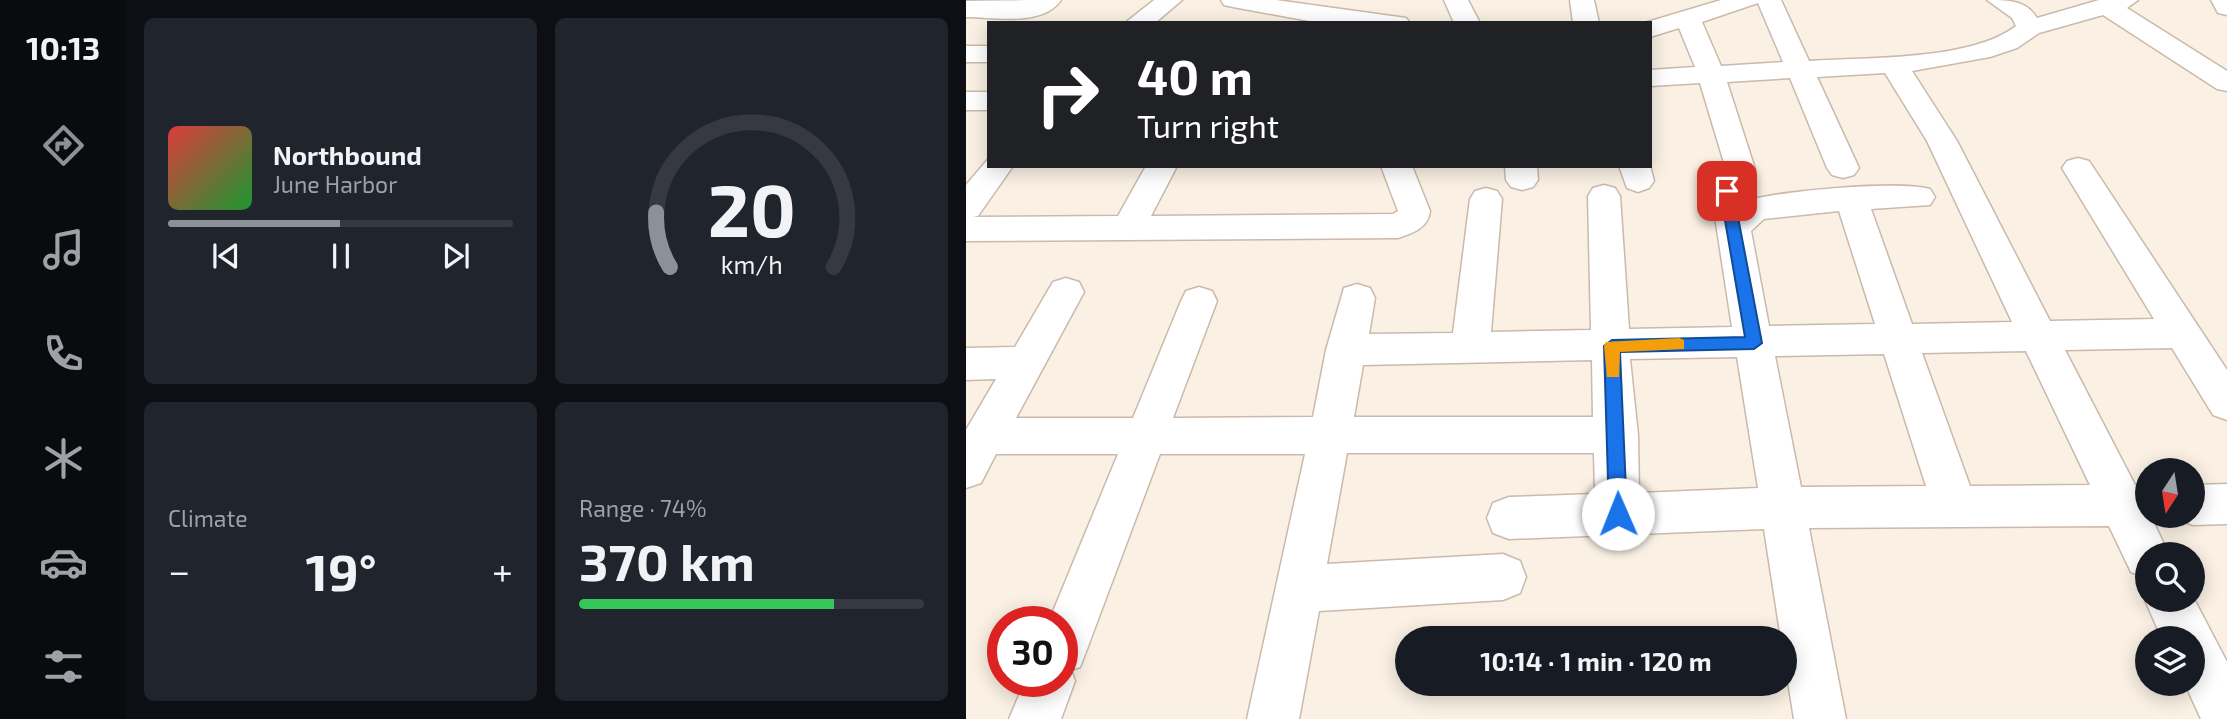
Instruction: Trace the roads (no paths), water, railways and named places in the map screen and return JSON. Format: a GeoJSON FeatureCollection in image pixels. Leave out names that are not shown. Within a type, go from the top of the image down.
{"type":"FeatureCollection","features":[{"type":"Feature","properties":{"kind":"street"},"geometry":{"type":"LineString","coordinates":[[966,9],[1029,10],[1049,0]]}},
{"type":"Feature","properties":{"kind":"street"},"geometry":{"type":"LineString","coordinates":[[1141,21],[1170,0]]}},
{"type":"Feature","properties":{"kind":"street"},"geometry":{"type":"LineString","coordinates":[[1233,0],[1267,3],[1343,21]]}},
{"type":"Feature","properties":{"kind":"street"},"geometry":{"type":"LineString","coordinates":[[1456,0],[1466,21]]}},
{"type":"Feature","properties":{"kind":"street"},"geometry":{"type":"LineString","coordinates":[[1583,0],[1586,21]]}},
{"type":"Feature","properties":{"kind":"street"},"geometry":{"type":"LineString","coordinates":[[1658,0],[1668,24],[1711,74],[1819,719]]}},
{"type":"Feature","properties":{"kind":"street"},"geometry":{"type":"LineString","coordinates":[[1668,24],[1748,0]]}},
{"type":"Feature","properties":{"kind":"street"},"geometry":{"type":"LineString","coordinates":[[1769,0],[1847,183],[1955,507]]}},
{"type":"Feature","properties":{"kind":"street"},"geometry":{"type":"LineString","coordinates":[[1999,0],[2022,13],[2030,28]]}},
{"type":"Feature","properties":{"kind":"street"},"geometry":{"type":"LineString","coordinates":[[2223,0],[2227,8]]}},
{"type":"Feature","properties":{"kind":"street"},"geometry":{"type":"LineString","coordinates":[[1652,78],[1926,62],[1971,54],[2022,36],[2030,28],[2117,3],[2227,83]]}},
{"type":"Feature","properties":{"kind":"street"},"geometry":{"type":"LineString","coordinates":[[966,54],[987,54]]}},
{"type":"Feature","properties":{"kind":"street"},"geometry":{"type":"LineString","coordinates":[[1509,519],[1783,508],[2135,505],[2039,337],[1942,141],[1893,63]]}},
{"type":"Feature","properties":{"kind":"street"},"geometry":{"type":"LineString","coordinates":[[966,101],[987,101]]}},
{"type":"Feature","properties":{"kind":"street"},"geometry":{"type":"LineString","coordinates":[[966,208],[996,168]]}},
{"type":"Feature","properties":{"kind":"street"},"geometry":{"type":"LineString","coordinates":[[1128,230],[1161,168]]}},
{"type":"Feature","properties":{"kind":"street"},"geometry":{"type":"LineString","coordinates":[[966,229],[1128,230],[1398,226],[1413,218],[1414,211],[1397,168]]}},
{"type":"Feature","properties":{"kind":"street"},"geometry":{"type":"LineString","coordinates":[[2078,168],[2227,403]]}},
{"type":"Feature","properties":{"kind":"street"},"geometry":{"type":"LineString","coordinates":[[1733,196],[1755,209],[1847,183],[1919,197]]}},
{"type":"Feature","properties":{"kind":"street"},"geometry":{"type":"LineString","coordinates":[[1604,196],[1618,514]]}},
{"type":"Feature","properties":{"kind":"street"},"geometry":{"type":"LineString","coordinates":[[1469,349],[1486,199]]}},
{"type":"Feature","properties":{"kind":"street"},"geometry":{"type":"LineString","coordinates":[[975,452],[1066,292]]}},
{"type":"Feature","properties":{"kind":"street"},"geometry":{"type":"LineString","coordinates":[[1273,719],[1357,298]]}},
{"type":"Feature","properties":{"kind":"street"},"geometry":{"type":"LineString","coordinates":[[1078,608],[1199,301]]}},
{"type":"Feature","properties":{"kind":"street"},"geometry":{"type":"LineString","coordinates":[[1345,350],[2183,333]]}},
{"type":"Feature","properties":{"kind":"street"},"geometry":{"type":"LineString","coordinates":[[966,364],[1026,363]]}},
{"type":"Feature","properties":{"kind":"street"},"geometry":{"type":"LineString","coordinates":[[975,452],[1145,436],[1616,435]]}},
{"type":"Feature","properties":{"kind":"street"},"geometry":{"type":"LineString","coordinates":[[2205,505],[2227,504]]}},
{"type":"Feature","properties":{"kind":"street"},"geometry":{"type":"LineString","coordinates":[[1299,589],[1503,577]]}},
{"type":"Feature","properties":{"kind":"street"},"geometry":{"type":"LineString","coordinates":[[2205,671],[2227,716]]}},
{"type":"Feature","properties":{"kind":"street"},"geometry":{"type":"LineString","coordinates":[[1035,719],[1044,697]]}}]}
